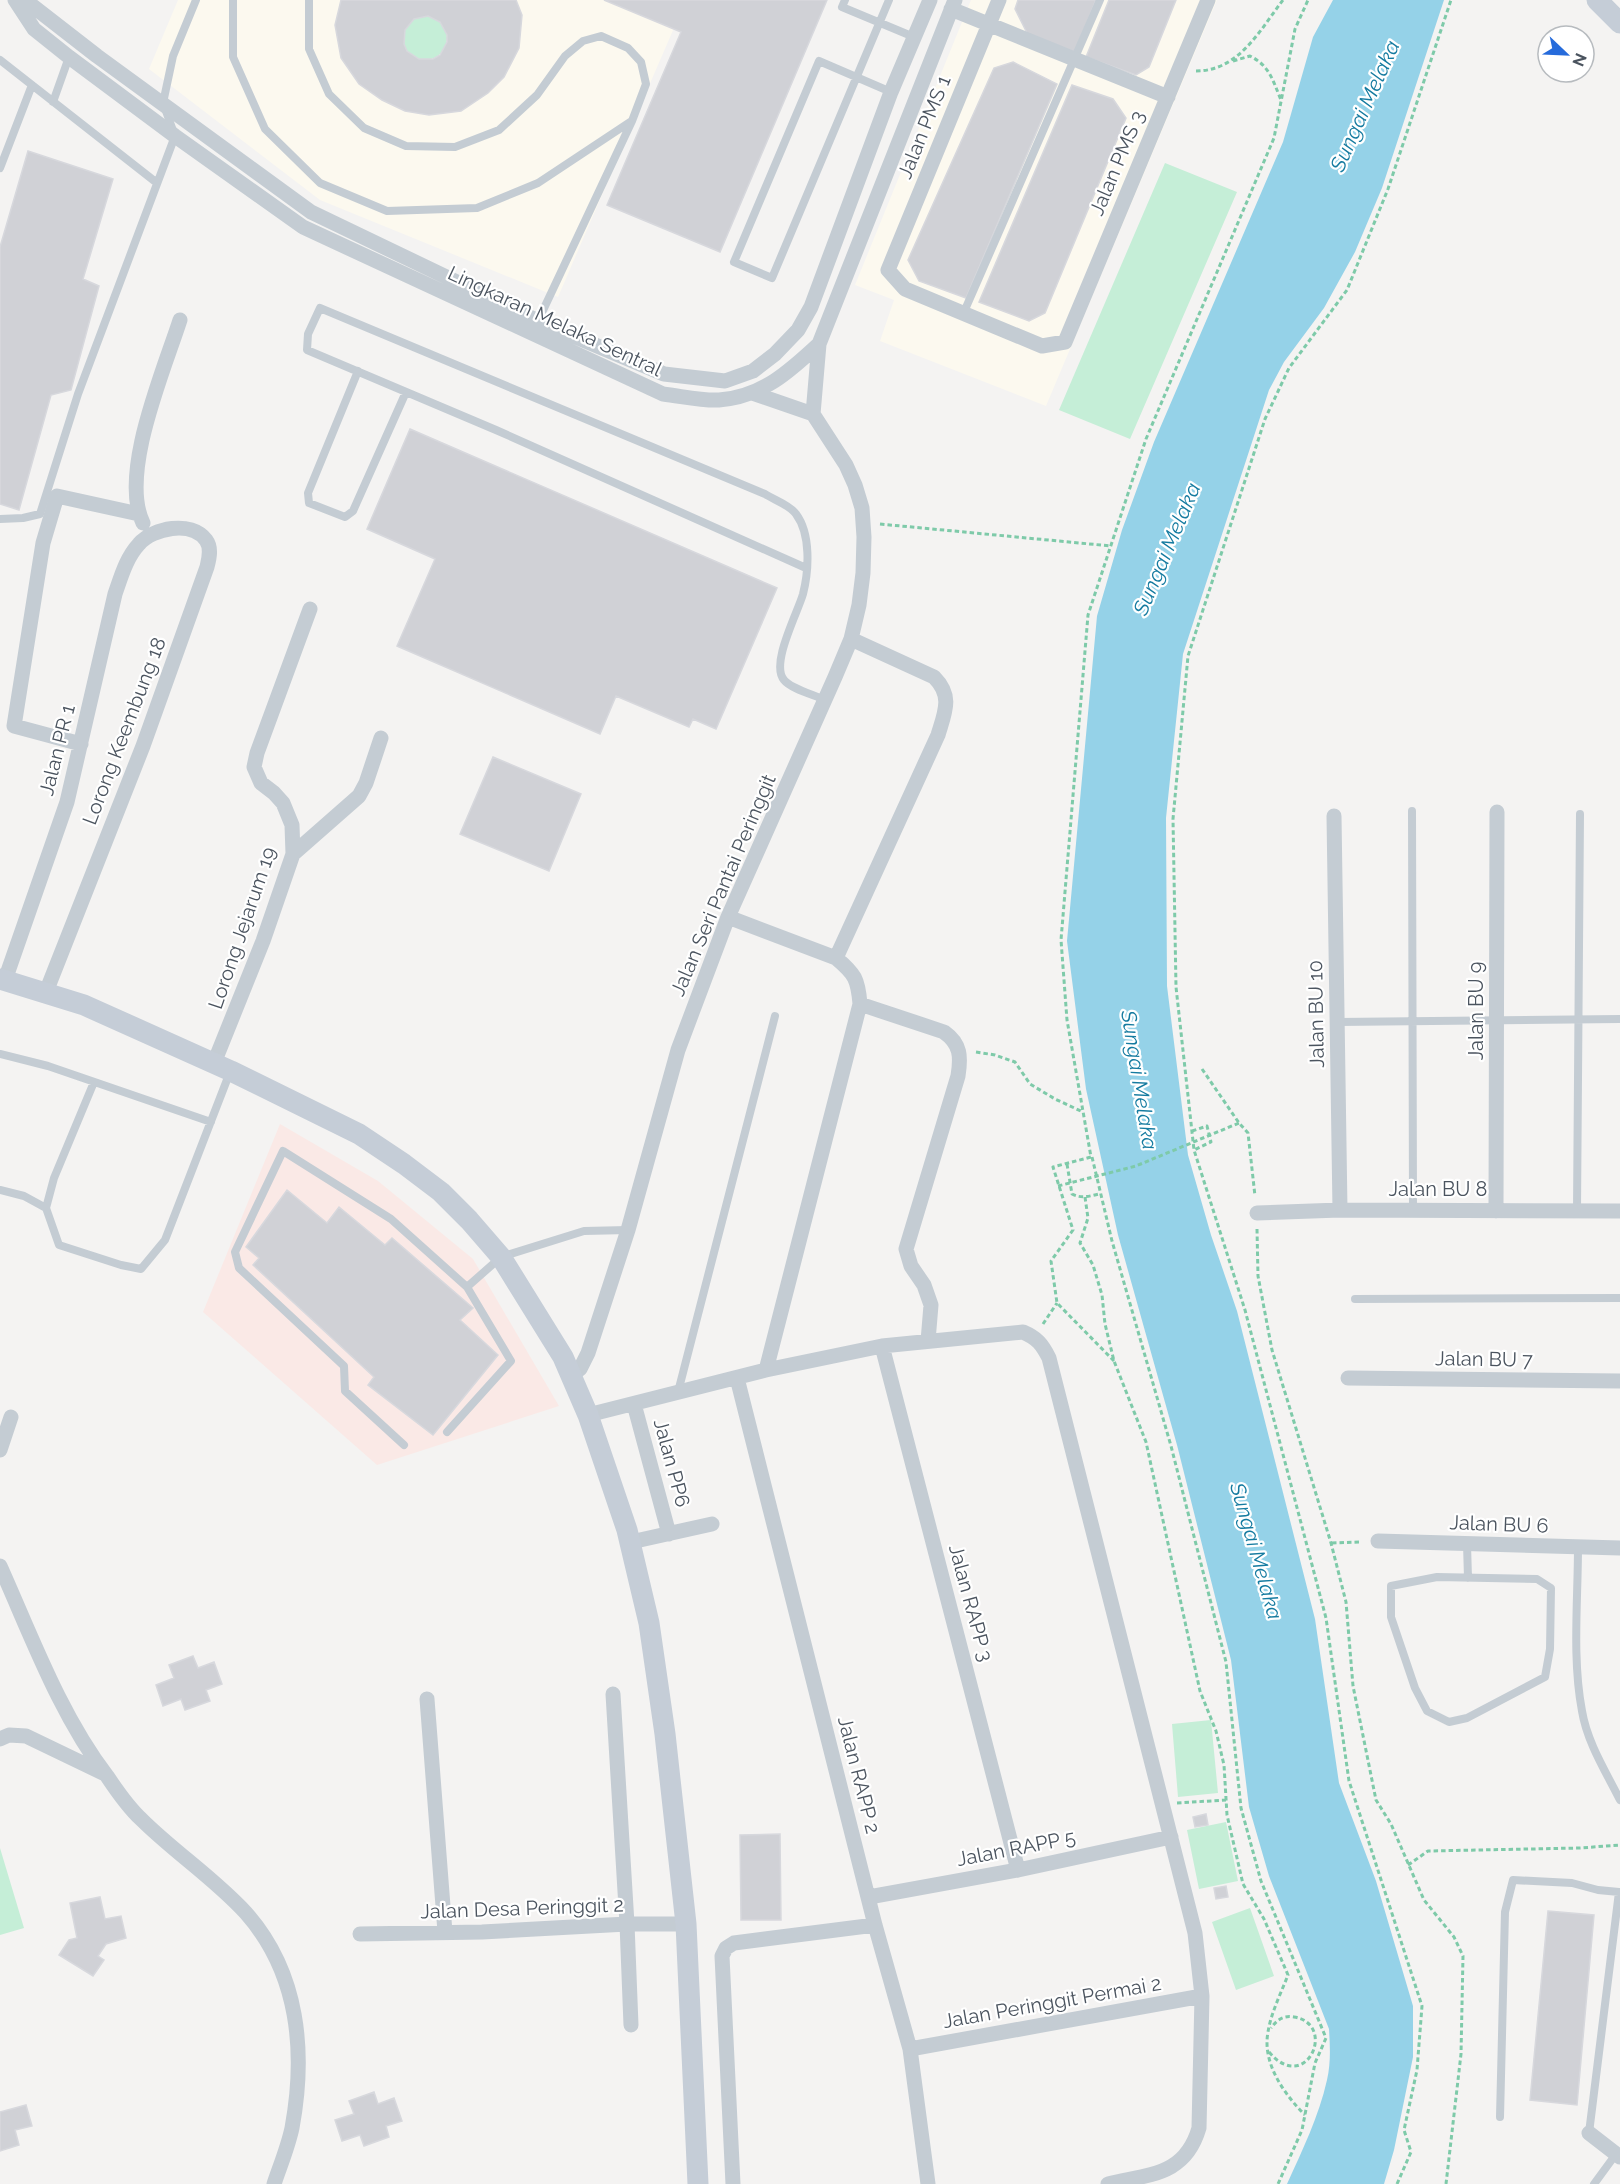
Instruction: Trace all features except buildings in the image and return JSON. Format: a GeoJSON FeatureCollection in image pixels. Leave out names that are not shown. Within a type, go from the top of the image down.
{"type":"FeatureCollection","features":[{"type":"Feature","properties":{"kind":"street","name":"Lingkaran Melaka Sentral"},"geometry":{"type":"LineString","coordinates":[[15,0],[34,29],[69,57],[303,227],[663,394],[718,400],[752,393],[786,375],[819,344],[953,4]]}},
{"type":"Feature","properties":{"kind":"street","name":"Lingkaran Melaka Sentral"},"geometry":{"type":"LineString","coordinates":[[25,0],[97,56],[311,212],[538,321],[664,374],[725,381],[753,371],[775,354],[798,330],[812,307],[891,92],[930,0]]}},
{"type":"Feature","properties":{"kind":"street","name":"Jalan PMS 1"},"geometry":{"type":"LineString","coordinates":[[964,312],[905,289],[888,270],[999,0]]}},
{"type":"Feature","properties":{"kind":"street","name":"Jalan PMS 3"},"geometry":{"type":"LineString","coordinates":[[964,312],[1042,346],[1065,342],[1208,0]]}},
{"type":"Feature","properties":{"kind":"street"},"geometry":{"type":"LineString","coordinates":[[1597,0],[1620,23]]}},
{"type":"Feature","properties":{"kind":"street"},"geometry":{"type":"LineString","coordinates":[[953,4],[989,24],[1168,97]]}},
{"type":"Feature","properties":{"kind":"street"},"geometry":{"type":"LineString","coordinates":[[149,534],[139,514],[136,483],[139,453],[180,320]]}},
{"type":"Feature","properties":{"kind":"street"},"geometry":{"type":"LineString","coordinates":[[752,393],[813,414],[819,344]]}},
{"type":"Feature","properties":{"kind":"street","name":"Jalan Seri Pantai Peringgit"},"geometry":{"type":"LineString","coordinates":[[570,1374],[580,1369],[585,1362],[628,1230],[678,1050],[728,917],[851,639],[863,573],[862,508],[846,465],[813,414]]}},
{"type":"Feature","properties":{"kind":"street"},"geometry":{"type":"LineString","coordinates":[[81,744],[14,726],[43,543],[57,496],[139,514]]}},
{"type":"Feature","properties":{"kind":"street","name":"Lorong Keembung 18"},"geometry":{"type":"LineString","coordinates":[[46,992],[143,746],[207,567],[210,552],[207,541],[197,533],[183,529],[167,529],[149,534]]}},
{"type":"Feature","properties":{"kind":"street","name":"Jalan PR 1"},"geometry":{"type":"LineString","coordinates":[[3,979],[66,802],[115,594],[125,565],[138,545],[149,534]]}},
{"type":"Feature","properties":{"kind":"street","name":"Lorong Jejarum 19"},"geometry":{"type":"LineString","coordinates":[[222,1067],[293,854],[292,825],[283,803],[261,783],[254,767],[257,753],[310,609]]}},
{"type":"Feature","properties":{"kind":"street"},"geometry":{"type":"LineString","coordinates":[[836,958],[938,735],[947,699],[942,686],[934,677],[851,639]]}},
{"type":"Feature","properties":{"kind":"street"},"geometry":{"type":"LineString","coordinates":[[293,854],[359,796],[366,783],[381,738]]}},
{"type":"Feature","properties":{"kind":"street","name":"Jalan BU 9"},"geometry":{"type":"LineString","coordinates":[[1496,1211],[1497,812]]}},
{"type":"Feature","properties":{"kind":"street","name":"Jalan BU 10"},"geometry":{"type":"LineString","coordinates":[[1334,816],[1340,1210]]}},
{"type":"Feature","properties":{"kind":"street"},"geometry":{"type":"LineString","coordinates":[[728,917],[836,958],[850,970],[858,984],[860,1004],[766,1370]]}},
{"type":"Feature","properties":{"kind":"street"},"geometry":{"type":"LineString","coordinates":[[3,979],[84,1005],[222,1067],[359,1134],[404,1164],[441,1192],[501,1257],[563,1357],[588,1414],[631,1542],[649,1623],[662,1712],[686,1924],[698,2184]]}},
{"type":"Feature","properties":{"kind":"street"},"geometry":{"type":"LineString","coordinates":[[860,1004],[944,1032],[953,1039],[959,1049],[958,1076],[906,1249],[911,1266],[924,1285],[931,1305],[928,1341]]}},
{"type":"Feature","properties":{"kind":"street","name":"Jalan BU 8"},"geometry":{"type":"LineString","coordinates":[[1257,1213],[1340,1210],[1620,1211]]}},
{"type":"Feature","properties":{"kind":"street"},"geometry":{"type":"LineString","coordinates":[[588,1414],[766,1370],[882,1346],[1023,1332],[1035,1337],[1043,1346],[1049,1358],[1195,1933],[1202,1996],[1199,2128],[1194,2144],[1184,2158],[1171,2168],[1108,2184]]}},
{"type":"Feature","properties":{"kind":"street","name":"Jalan RAPP 3"},"geometry":{"type":"LineString","coordinates":[[882,1346],[1018,1870]]}},
{"type":"Feature","properties":{"kind":"street","name":"Jalan RAPP 2"},"geometry":{"type":"LineString","coordinates":[[736,1378],[875,1925],[910,2049],[928,2184]]}},
{"type":"Feature","properties":{"kind":"street","name":"Jalan BU 7"},"geometry":{"type":"LineString","coordinates":[[1348,1378],[1620,1381]]}},
{"type":"Feature","properties":{"kind":"street","name":"Jalan PP6"},"geometry":{"type":"LineString","coordinates":[[634,1404],[669,1534]]}},
{"type":"Feature","properties":{"kind":"street"},"geometry":{"type":"LineString","coordinates":[[0,1450],[12,1417]]}},
{"type":"Feature","properties":{"kind":"street"},"geometry":{"type":"LineString","coordinates":[[631,1542],[712,1524]]}},
{"type":"Feature","properties":{"kind":"street","name":"Jalan BU 6"},"geometry":{"type":"LineString","coordinates":[[1378,1541],[1620,1548]]}},
{"type":"Feature","properties":{"kind":"street"},"geometry":{"type":"LineString","coordinates":[[0,1566],[68,1715],[105,1774],[139,1818],[245,1913],[270,1946],[287,1982],[296,2024],[298,2072],[292,2129],[274,2184]]}},
{"type":"Feature","properties":{"kind":"street"},"geometry":{"type":"LineString","coordinates":[[613,1694],[631,2025]]}},
{"type":"Feature","properties":{"kind":"street"},"geometry":{"type":"LineString","coordinates":[[427,1699],[445,1932]]}},
{"type":"Feature","properties":{"kind":"street"},"geometry":{"type":"LineString","coordinates":[[0,1739],[9,1735],[26,1736],[105,1774]]}},
{"type":"Feature","properties":{"kind":"street","name":"Jalan RAPP 5"},"geometry":{"type":"LineString","coordinates":[[869,1897],[1018,1870],[1171,1837]]}},
{"type":"Feature","properties":{"kind":"street","name":"Jalan Desa Peringgit 2"},"geometry":{"type":"LineString","coordinates":[[360,1934],[501,1931],[627,1924],[686,1924]]}},
{"type":"Feature","properties":{"kind":"street"},"geometry":{"type":"LineString","coordinates":[[733,2184],[722,1956],[726,1948],[734,1943],[875,1925]]}},
{"type":"Feature","properties":{"kind":"street","name":"Jalan Peringgit Permai 2"},"geometry":{"type":"LineString","coordinates":[[910,2049],[1202,1996]]}},
{"type":"Feature","properties":{"kind":"street"},"geometry":{"type":"LineString","coordinates":[[1589,2133],[1619,2153]]}},
{"type":"Feature","properties":{"kind":"lane"},"geometry":{"type":"LineString","coordinates":[[0,519],[23,518],[40,514],[78,394],[175,136],[163,103],[173,56],[196,0]]}},
{"type":"Feature","properties":{"kind":"lane"},"geometry":{"type":"LineString","coordinates":[[233,0],[233,57],[265,129],[320,183],[387,211],[477,208],[538,183],[632,121]]}},
{"type":"Feature","properties":{"kind":"lane"},"geometry":{"type":"LineString","coordinates":[[309,0],[309,49],[329,94],[364,128],[405,146],[455,147],[499,130],[537,95],[565,56],[583,41],[601,36],[628,48],[641,62],[646,84],[632,121],[538,321]]}},
{"type":"Feature","properties":{"kind":"lane"},"geometry":{"type":"LineString","coordinates":[[844,0],[842,7],[914,37]]}},
{"type":"Feature","properties":{"kind":"lane"},"geometry":{"type":"LineString","coordinates":[[889,0],[880,23],[856,77],[772,278],[734,262],[819,61],[856,77],[891,92]]}},
{"type":"Feature","properties":{"kind":"lane"},"geometry":{"type":"LineString","coordinates":[[964,312],[1100,0]]}},
{"type":"Feature","properties":{"kind":"lane"},"geometry":{"type":"LineString","coordinates":[[53,102],[69,57]]}},
{"type":"Feature","properties":{"kind":"lane"},"geometry":{"type":"LineString","coordinates":[[0,62],[157,183]]}},
{"type":"Feature","properties":{"kind":"lane"},"geometry":{"type":"LineString","coordinates":[[0,168],[32,85]]}},
{"type":"Feature","properties":{"kind":"lane"},"geometry":{"type":"LineString","coordinates":[[806,568],[307,350],[308,334],[320,308],[765,494],[795,512],[807,536],[806,568],[804,592],[781,656],[779,670],[783,680],[791,686],[825,700]]}},
{"type":"Feature","properties":{"kind":"lane"},"geometry":{"type":"LineString","coordinates":[[358,371],[308,493],[309,502],[345,517],[353,511],[406,392]]}},
{"type":"Feature","properties":{"kind":"lane"},"geometry":{"type":"LineString","coordinates":[[1412,811],[1413,1210]]}},
{"type":"Feature","properties":{"kind":"lane"},"geometry":{"type":"LineString","coordinates":[[1577,1211],[1580,814]]}},
{"type":"Feature","properties":{"kind":"lane"},"geometry":{"type":"LineString","coordinates":[[678,1392],[775,1016]]}},
{"type":"Feature","properties":{"kind":"lane"},"geometry":{"type":"LineString","coordinates":[[1338,1022],[1620,1018]]}},
{"type":"Feature","properties":{"kind":"lane"},"geometry":{"type":"LineString","coordinates":[[0,1054],[48,1066],[211,1122]]}},
{"type":"Feature","properties":{"kind":"lane"},"geometry":{"type":"LineString","coordinates":[[94,1082],[54,1178],[46,1208],[59,1245],[122,1266],[141,1269],[165,1240],[211,1122],[222,1067]]}},
{"type":"Feature","properties":{"kind":"lane"},"geometry":{"type":"LineString","coordinates":[[404,1445],[345,1391],[344,1366],[239,1268],[235,1252],[283,1151],[391,1219],[467,1287],[512,1361],[447,1432]]}},
{"type":"Feature","properties":{"kind":"lane"},"geometry":{"type":"LineString","coordinates":[[0,1190],[24,1196],[46,1208]]}},
{"type":"Feature","properties":{"kind":"lane"},"geometry":{"type":"LineString","coordinates":[[467,1287],[501,1257],[584,1231],[628,1230]]}},
{"type":"Feature","properties":{"kind":"lane"},"geometry":{"type":"LineString","coordinates":[[1355,1299],[1620,1298]]}},
{"type":"Feature","properties":{"kind":"lane"},"geometry":{"type":"LineString","coordinates":[[1467,1544],[1468,1578]]}},
{"type":"Feature","properties":{"kind":"lane"},"geometry":{"type":"LineString","coordinates":[[1578,1547],[1578,1670],[1582,1713],[1597,1756],[1620,1800]]}},
{"type":"Feature","properties":{"kind":"lane"},"geometry":{"type":"LineString","coordinates":[[1437,1577],[1468,1578],[1537,1579],[1551,1588],[1550,1649],[1545,1677],[1467,1718],[1449,1722],[1427,1712],[1415,1688],[1391,1617],[1391,1586],[1437,1577]]}},
{"type":"Feature","properties":{"kind":"lane"},"geometry":{"type":"LineString","coordinates":[[1500,2117],[1505,1912],[1514,1880],[1572,1883],[1598,1890],[1619,1892],[1589,2133]]}},
{"type":"Feature","properties":{"kind":"lane"},"geometry":{"type":"LineString","coordinates":[[1594,2184],[1619,2153]]}},
{"type":"Feature","properties":{"kind":"path"},"geometry":{"type":"LineString","coordinates":[[1231,62],[1250,44],[1283,0]]}},
{"type":"Feature","properties":{"kind":"path"},"geometry":{"type":"LineString","coordinates":[[1278,2184],[1302,2130],[1315,2063],[1326,2038],[1261,1881],[1241,1808],[1226,1662],[1171,1446],[1091,1157],[1067,1020],[1061,940],[1088,615],[1146,439],[1274,138],[1295,29],[1308,0]]}},
{"type":"Feature","properties":{"kind":"path"},"geometry":{"type":"LineString","coordinates":[[1397,2184],[1411,2152],[1404,2130],[1418,2070],[1422,2006],[1349,1781],[1326,1618],[1245,1310],[1194,1150],[1176,987],[1173,819],[1188,656],[1266,418],[1289,368],[1347,290],[1388,189],[1451,0]]}},
{"type":"Feature","properties":{"kind":"path"},"geometry":{"type":"LineString","coordinates":[[1181,66],[1197,72],[1211,70],[1250,56],[1262,62],[1272,78],[1281,102]]}},
{"type":"Feature","properties":{"kind":"path"},"geometry":{"type":"LineString","coordinates":[[863,522],[1111,546]]}},
{"type":"Feature","properties":{"kind":"path"},"geometry":{"type":"LineString","coordinates":[[959,1049],[995,1055],[1015,1062],[1030,1084],[1055,1100],[1083,1112]]}},
{"type":"Feature","properties":{"kind":"path"},"geometry":{"type":"LineString","coordinates":[[1202,1069],[1248,1133],[1257,1213],[1258,1276],[1272,1350],[1331,1543],[1346,1602],[1353,1686],[1369,1776],[1376,1800],[1391,1824],[1424,1900],[1454,1937],[1462,1956],[1461,2054],[1446,2184]]}},
{"type":"Feature","properties":{"kind":"path"},"geometry":{"type":"LineString","coordinates":[[1058,1186],[1136,1166],[1239,1123]]}},
{"type":"Feature","properties":{"kind":"path"},"geometry":{"type":"LineString","coordinates":[[1191,1131],[1207,1126],[1211,1142],[1194,1150]]}},
{"type":"Feature","properties":{"kind":"path"},"geometry":{"type":"LineString","coordinates":[[1091,1157],[1053,1167],[1073,1230],[1051,1261],[1057,1303],[1114,1361]]}},
{"type":"Feature","properties":{"kind":"path"},"geometry":{"type":"LineString","coordinates":[[1067,1164],[1072,1194],[1077,1197],[1100,1194]]}},
{"type":"Feature","properties":{"kind":"path"},"geometry":{"type":"LineString","coordinates":[[1085,1197],[1089,1218],[1080,1243],[1093,1265],[1114,1361],[1146,1442],[1200,1691],[1216,1731],[1224,1765],[1227,1815],[1243,1884],[1264,1919],[1288,1975],[1268,2032],[1267,2049],[1273,2069],[1286,2095],[1305,2115]]}},
{"type":"Feature","properties":{"kind":"path"},"geometry":{"type":"LineString","coordinates":[[1035,1337],[1057,1303]]}},
{"type":"Feature","properties":{"kind":"path"},"geometry":{"type":"LineString","coordinates":[[1331,1543],[1378,1541]]}},
{"type":"Feature","properties":{"kind":"path"},"geometry":{"type":"LineString","coordinates":[[1162,1804],[1226,1800]]}},
{"type":"Feature","properties":{"kind":"path"},"geometry":{"type":"LineString","coordinates":[[1407,1864],[1428,1851],[1620,1845]]}},
{"type":"Feature","properties":{"kind":"path"},"geometry":{"type":"LineString","coordinates":[[1267,2049],[1276,2060],[1287,2065],[1298,2066],[1309,2060],[1315,2049],[1316,2037],[1310,2026],[1301,2018],[1288,2015],[1277,2020],[1268,2032]]}},
{"type":"Feature","properties":{"kind":"shaded area"},"geometry":{"type":"Polygon","coordinates":[[[178,0],[686,0],[558,297],[320,200],[149,69],[178,0]]]}},
{"type":"Feature","properties":{"kind":"shaded area"},"geometry":{"type":"Polygon","coordinates":[[[971,0],[1217,0],[1046,406],[880,341],[894,300],[855,285],[971,0]]]}},
{"type":"Feature","properties":{"kind":"shaded area"},"geometry":{"type":"Polygon","coordinates":[[[280,1124],[378,1181],[473,1259],[559,1406],[377,1465],[203,1312],[280,1124]]]}},
{"type":"Feature","properties":{"kind":"green space"},"geometry":{"type":"Polygon","coordinates":[[[425,16],[440,23],[447,38],[440,53],[425,60],[410,53],[403,38],[410,23],[425,16]]]}},
{"type":"Feature","properties":{"kind":"green space"},"geometry":{"type":"Polygon","coordinates":[[[1165,163],[1237,192],[1130,439],[1059,410],[1165,163]]]}},
{"type":"Feature","properties":{"kind":"green space"},"geometry":{"type":"Polygon","coordinates":[[[1211,1720],[1218,1793],[1178,1797],[1172,1724],[1211,1720]]]}},
{"type":"Feature","properties":{"kind":"green space"},"geometry":{"type":"Polygon","coordinates":[[[1226,1822],[1238,1881],[1199,1889],[1187,1830],[1226,1822]]]}},
{"type":"Feature","properties":{"kind":"green space"},"geometry":{"type":"Polygon","coordinates":[[[0,1848],[24,1928],[0,1935],[0,1848]]]}},
{"type":"Feature","properties":{"kind":"green space"},"geometry":{"type":"Polygon","coordinates":[[[1250,1908],[1274,1976],[1236,1990],[1212,1922],[1250,1908]]]}},
{"type":"Feature","properties":{"kind":"water","name":"Sungai Melaka"},"geometry":{"type":"Polygon","coordinates":[[[1333,0],[1444,0],[1382,188],[1355,252],[1324,308],[1284,362],[1269,390],[1183,654],[1166,818],[1167,986],[1188,1155],[1211,1235],[1237,1311],[1315,1619],[1339,1783],[1376,1881],[1413,2006],[1413,2057],[1394,2150],[1384,2184],[1287,2184],[1310,2133],[1324,2093],[1329,2067],[1329,2029],[1269,1876],[1249,1807],[1231,1660],[1177,1445],[1118,1235],[1086,1089],[1067,941],[1097,616],[1122,530],[1154,442],[1283,142],[1313,37],[1333,0]]]}}]}
